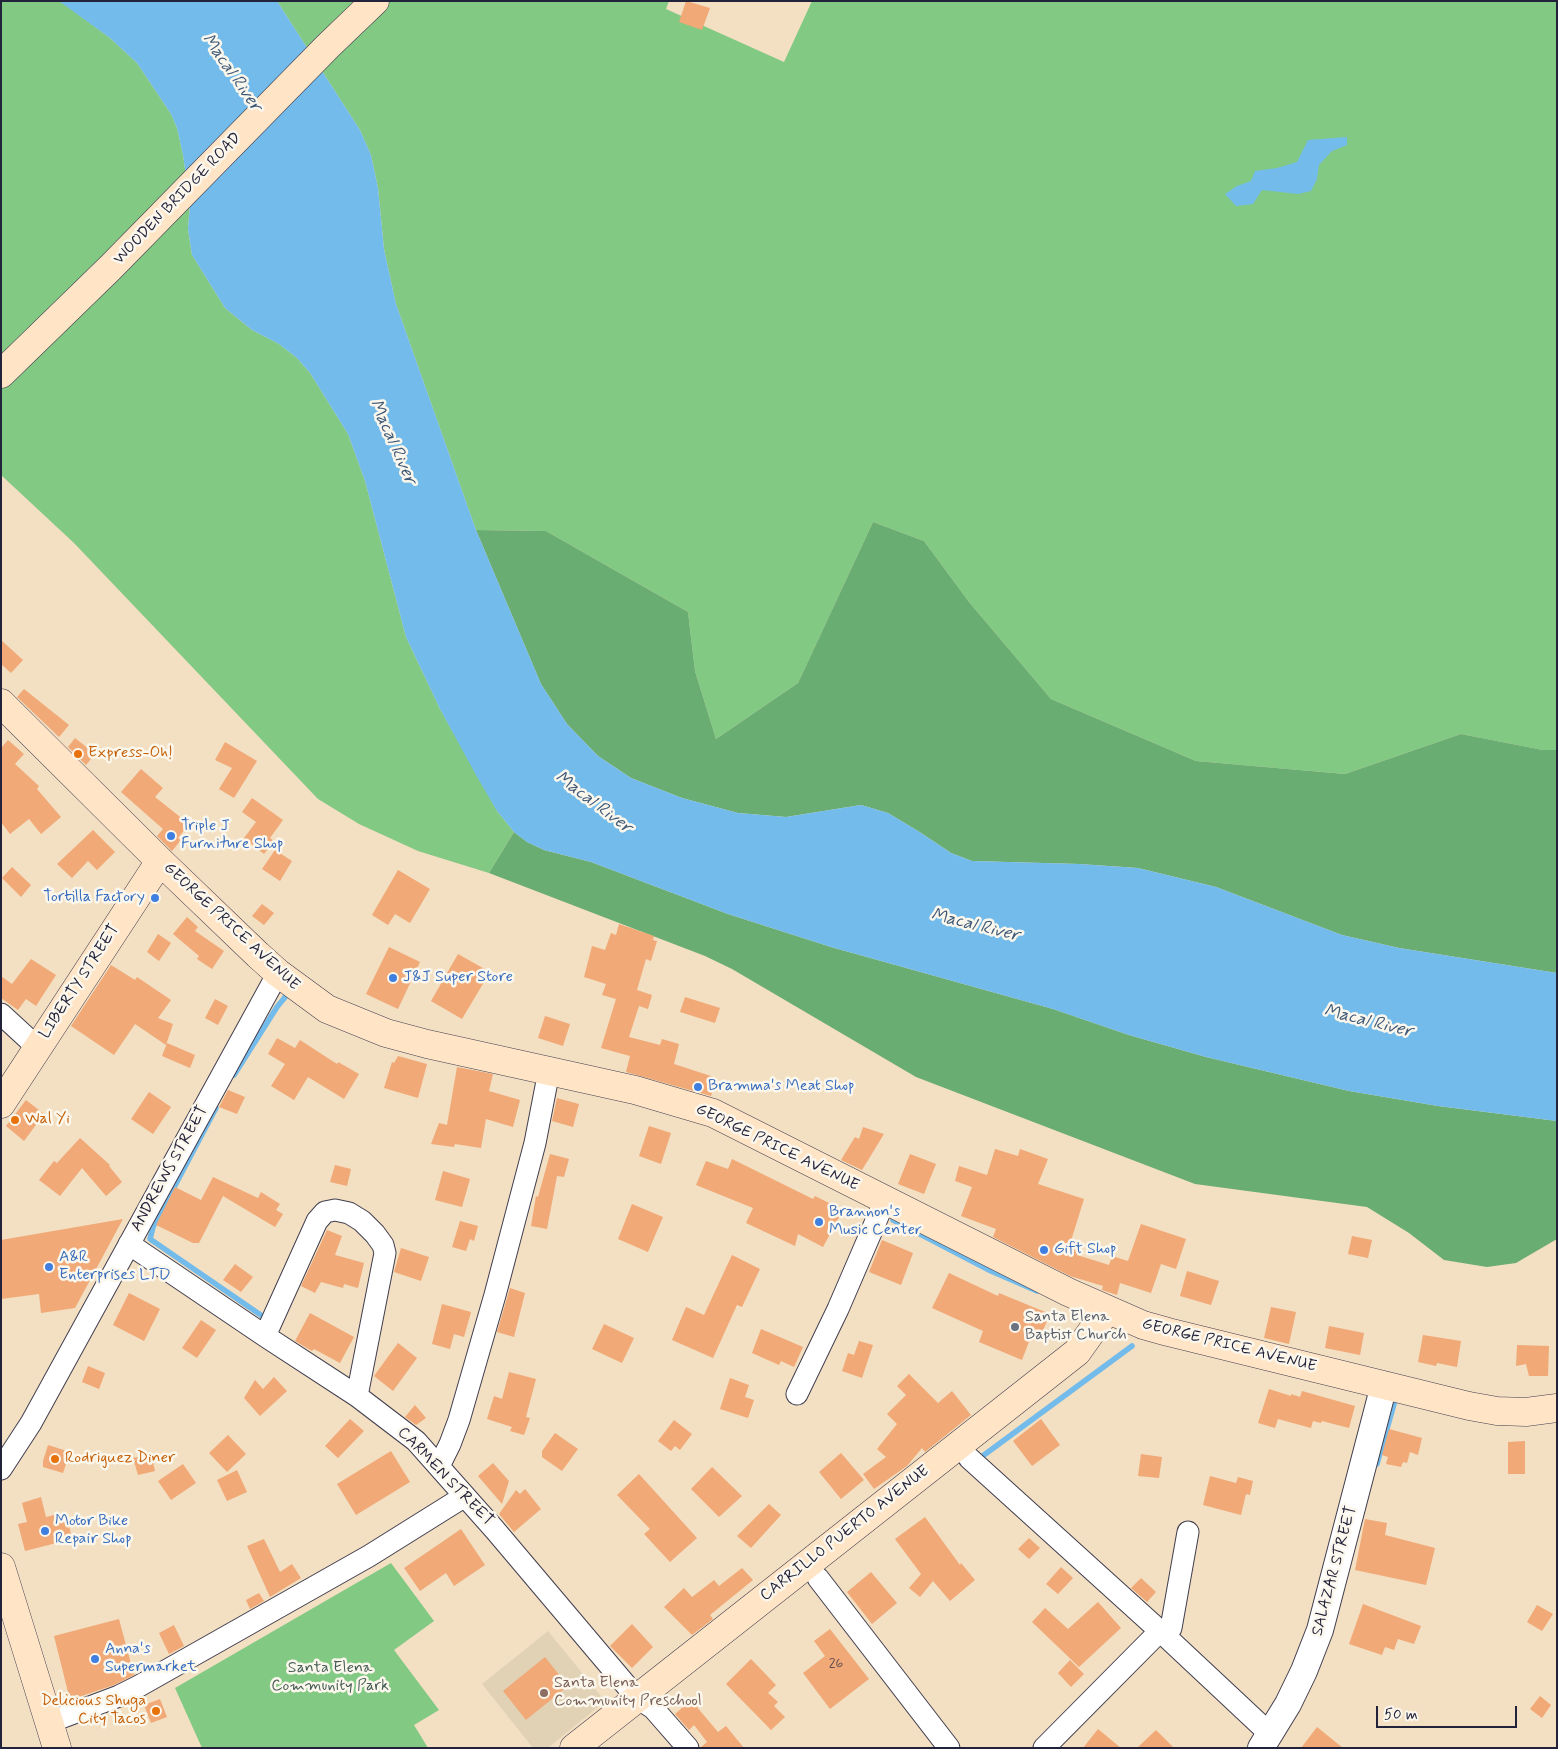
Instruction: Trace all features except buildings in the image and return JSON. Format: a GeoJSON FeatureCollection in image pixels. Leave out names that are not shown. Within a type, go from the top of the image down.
{"type":"FeatureCollection","features":[{"type":"Feature","properties":{"kind":"main road","name":"WOODEN BRIDGE ROAD"},"geometry":{"type":"LineString","coordinates":[[1,374],[111,267],[328,46],[371,5]]}},
{"type":"Feature","properties":{"kind":"main road","name":"GEORGE PRICE AVENUE"},"geometry":{"type":"LineString","coordinates":[[1,703],[160,861],[278,973],[327,1009],[386,1033],[427,1044],[635,1090],[713,1113],[1068,1292],[1115,1314],[1168,1332],[1469,1406],[1497,1411],[1526,1412],[1557,1408]]}},
{"type":"Feature","properties":{"kind":"main road","name":"LIBERTY STREET"},"geometry":{"type":"LineString","coordinates":[[1,1104],[160,861]]}},
{"type":"Feature","properties":{"kind":"main road","name":"CARRILLO PUERTO AVENUE"},"geometry":{"type":"LineString","coordinates":[[574,1748],[645,1703],[818,1578],[970,1458],[1091,1360],[1115,1314]]}},
{"type":"Feature","properties":{"kind":"main road","name":"CARRILLO PUERTO AVENUE"},"geometry":{"type":"LineString","coordinates":[[601,1748],[645,1703],[1077,1352],[1115,1314]]}},
{"type":"Feature","properties":{"kind":"main road"},"geometry":{"type":"LineString","coordinates":[[1,1567],[58,1748]]}},
{"type":"Feature","properties":{"kind":"street","name":"ANDREWS STREET"},"geometry":{"type":"LineString","coordinates":[[1,1469],[31,1423],[278,973]]}},
{"type":"Feature","properties":{"kind":"street"},"geometry":{"type":"LineString","coordinates":[[1,1014],[38,1048]]}},
{"type":"Feature","properties":{"kind":"street"},"geometry":{"type":"LineString","coordinates":[[439,1466],[459,1420],[500,1278],[535,1143],[550,1071]]}},
{"type":"Feature","properties":{"kind":"street"},"geometry":{"type":"LineString","coordinates":[[797,1394],[838,1309],[885,1200]]}},
{"type":"Feature","properties":{"kind":"street"},"geometry":{"type":"LineString","coordinates":[[265,1336],[317,1221],[325,1212],[335,1210],[348,1213],[362,1221],[383,1245],[385,1253],[358,1396]]}},
{"type":"Feature","properties":{"kind":"street","name":"CARMEN STREET"},"geometry":{"type":"LineString","coordinates":[[129,1244],[358,1396],[416,1441],[645,1703],[688,1748]]}},
{"type":"Feature","properties":{"kind":"street","name":"SALAZAR STREET"},"geometry":{"type":"LineString","coordinates":[[1266,1741],[1288,1704],[1304,1671],[1320,1630],[1384,1385]]}},
{"type":"Feature","properties":{"kind":"street"},"geometry":{"type":"LineString","coordinates":[[970,1458],[1162,1634],[1266,1741]]}},
{"type":"Feature","properties":{"kind":"street"},"geometry":{"type":"LineString","coordinates":[[50,1722],[119,1696],[139,1686],[368,1556],[465,1496]]}},
{"type":"Feature","properties":{"kind":"street"},"geometry":{"type":"LineString","coordinates":[[1044,1748],[1162,1634],[1171,1628],[1188,1532]]}},
{"type":"Feature","properties":{"kind":"street"},"geometry":{"type":"LineString","coordinates":[[818,1578],[949,1748]]}},
{"type":"Feature","properties":{"kind":"shaded area","name":"Santa Elena Community Preschool"},"geometry":{"type":"Polygon","coordinates":[[[548,1631],[605,1701],[548,1748],[533,1748],[482,1684],[548,1631]]]}},
{"type":"Feature","properties":{"kind":"green space"},"geometry":{"type":"Polygon","coordinates":[[[1,1],[59,1],[64,4],[110,38],[137,63],[171,114],[177,128],[183,155],[190,204],[188,229],[192,255],[225,308],[252,330],[279,344],[297,358],[310,373],[348,434],[365,481],[406,637],[440,709],[497,811],[514,832],[489,873],[418,851],[359,824],[318,799],[74,543],[1,475],[1,1]]]}},
{"type":"Feature","properties":{"kind":"green space"},"geometry":{"type":"Polygon","coordinates":[[[277,1],[669,1],[666,9],[784,62],[812,1],[1557,1],[1557,750],[1543,750],[1461,734],[1345,774],[1196,761],[1051,699],[969,602],[924,541],[873,522],[798,683],[716,739],[695,671],[688,612],[546,531],[476,530],[396,304],[384,249],[378,188],[371,155],[360,130],[277,1]]]}},
{"type":"Feature","properties":{"kind":"green space"},"geometry":{"type":"Polygon","coordinates":[[[873,522],[924,541],[969,602],[1051,699],[1196,761],[1345,774],[1461,734],[1543,750],[1557,750],[1557,973],[1399,948],[1342,935],[1216,887],[1138,868],[1079,864],[972,861],[951,853],[888,813],[861,805],[786,817],[738,813],[682,798],[631,778],[598,756],[567,724],[541,684],[476,530],[546,531],[688,612],[695,671],[716,739],[798,683],[873,522]]]}},
{"type":"Feature","properties":{"kind":"green space"},"geometry":{"type":"Polygon","coordinates":[[[514,832],[527,842],[544,850],[591,862],[728,914],[831,947],[1053,1009],[1129,1035],[1206,1057],[1349,1091],[1438,1106],[1557,1121],[1557,1239],[1516,1263],[1487,1267],[1444,1260],[1409,1233],[1367,1207],[1195,1184],[916,1077],[732,969],[705,956],[489,873],[514,832]]]}},
{"type":"Feature","properties":{"kind":"green space","name":"Santa Elena Community Park"},"geometry":{"type":"Polygon","coordinates":[[[391,1563],[434,1621],[394,1650],[439,1710],[414,1725],[428,1748],[202,1748],[175,1688],[391,1563]]]}},
{"type":"Feature","properties":{"kind":"water","name":"Macal River"},"geometry":{"type":"Polygon","coordinates":[[[59,1],[277,1],[360,130],[371,155],[378,188],[384,249],[396,304],[476,530],[541,684],[567,724],[598,756],[631,778],[682,798],[738,813],[786,817],[861,805],[888,813],[951,853],[972,861],[1079,864],[1138,868],[1216,887],[1342,935],[1399,948],[1557,973],[1557,1121],[1438,1106],[1349,1091],[1206,1057],[1129,1035],[1053,1009],[831,947],[728,914],[591,862],[544,850],[527,842],[514,832],[497,811],[440,709],[406,637],[365,481],[348,434],[310,373],[297,358],[279,344],[252,330],[225,308],[192,255],[188,229],[190,204],[183,155],[177,128],[171,114],[137,63],[110,38],[59,1]]]}},
{"type":"Feature","properties":{"kind":"water"},"geometry":{"type":"Polygon","coordinates":[[[1347,137],[1347,145],[1332,151],[1319,165],[1317,179],[1311,191],[1298,194],[1262,190],[1253,204],[1236,206],[1225,194],[1237,186],[1251,181],[1255,171],[1277,168],[1297,162],[1308,140],[1347,137]]]}},
{"type":"Feature","properties":{"kind":"waterway"},"geometry":{"type":"LineString","coordinates":[[234,1075],[277,1007],[291,993]]}},
{"type":"Feature","properties":{"kind":"waterway"},"geometry":{"type":"LineString","coordinates":[[216,1108],[153,1227],[150,1239],[268,1320]]}},
{"type":"Feature","properties":{"kind":"waterway"},"geometry":{"type":"LineString","coordinates":[[893,1220],[991,1271],[1037,1291]]}},
{"type":"Feature","properties":{"kind":"waterway"},"geometry":{"type":"LineString","coordinates":[[984,1455],[1132,1346]]}},
{"type":"Feature","properties":{"kind":"waterway"},"geometry":{"type":"LineString","coordinates":[[1377,1464],[1396,1397]]}},
{"type":"Feature","properties":{"kind":"place","name":"Express-Oh!"},"geometry":{"type":"Point","coordinates":[78,754]}},
{"type":"Feature","properties":{"kind":"place","name":"Triple J Furniture Shop"},"geometry":{"type":"Point","coordinates":[171,836]}},
{"type":"Feature","properties":{"kind":"place","name":"Tortilla Factory"},"geometry":{"type":"Point","coordinates":[155,898]}},
{"type":"Feature","properties":{"kind":"place","name":"J&J Super Store"},"geometry":{"type":"Point","coordinates":[393,978]}},
{"type":"Feature","properties":{"kind":"place","name":"Bramma's Meat Shop"},"geometry":{"type":"Point","coordinates":[698,1087]}},
{"type":"Feature","properties":{"kind":"place","name":"Wal Yi"},"geometry":{"type":"Point","coordinates":[15,1120]}},
{"type":"Feature","properties":{"kind":"place","name":"Brannon's Music Center"},"geometry":{"type":"Point","coordinates":[819,1222]}},
{"type":"Feature","properties":{"kind":"place","name":"Gift Shop"},"geometry":{"type":"Point","coordinates":[1044,1250]}},
{"type":"Feature","properties":{"kind":"place","name":"A&R Enterprises LTD"},"geometry":{"type":"Point","coordinates":[49,1267]}},
{"type":"Feature","properties":{"kind":"place","name":"Santa Elena Baptist Church"},"geometry":{"type":"Point","coordinates":[1015,1327]}},
{"type":"Feature","properties":{"kind":"place","name":"Rodriguez Diner"},"geometry":{"type":"Point","coordinates":[55,1459]}},
{"type":"Feature","properties":{"kind":"place","name":"Motor Bike Repair Shop"},"geometry":{"type":"Point","coordinates":[45,1531]}},
{"type":"Feature","properties":{"kind":"place","name":"Anna's Supermarket"},"geometry":{"type":"Point","coordinates":[95,1659]}},
{"type":"Feature","properties":{"kind":"place","name":"Santa Elena Community Preschool"},"geometry":{"type":"Point","coordinates":[544,1693]}},
{"type":"Feature","properties":{"kind":"place","name":"Delicious Shuga City Tacos"},"geometry":{"type":"Point","coordinates":[156,1711]}}]}
